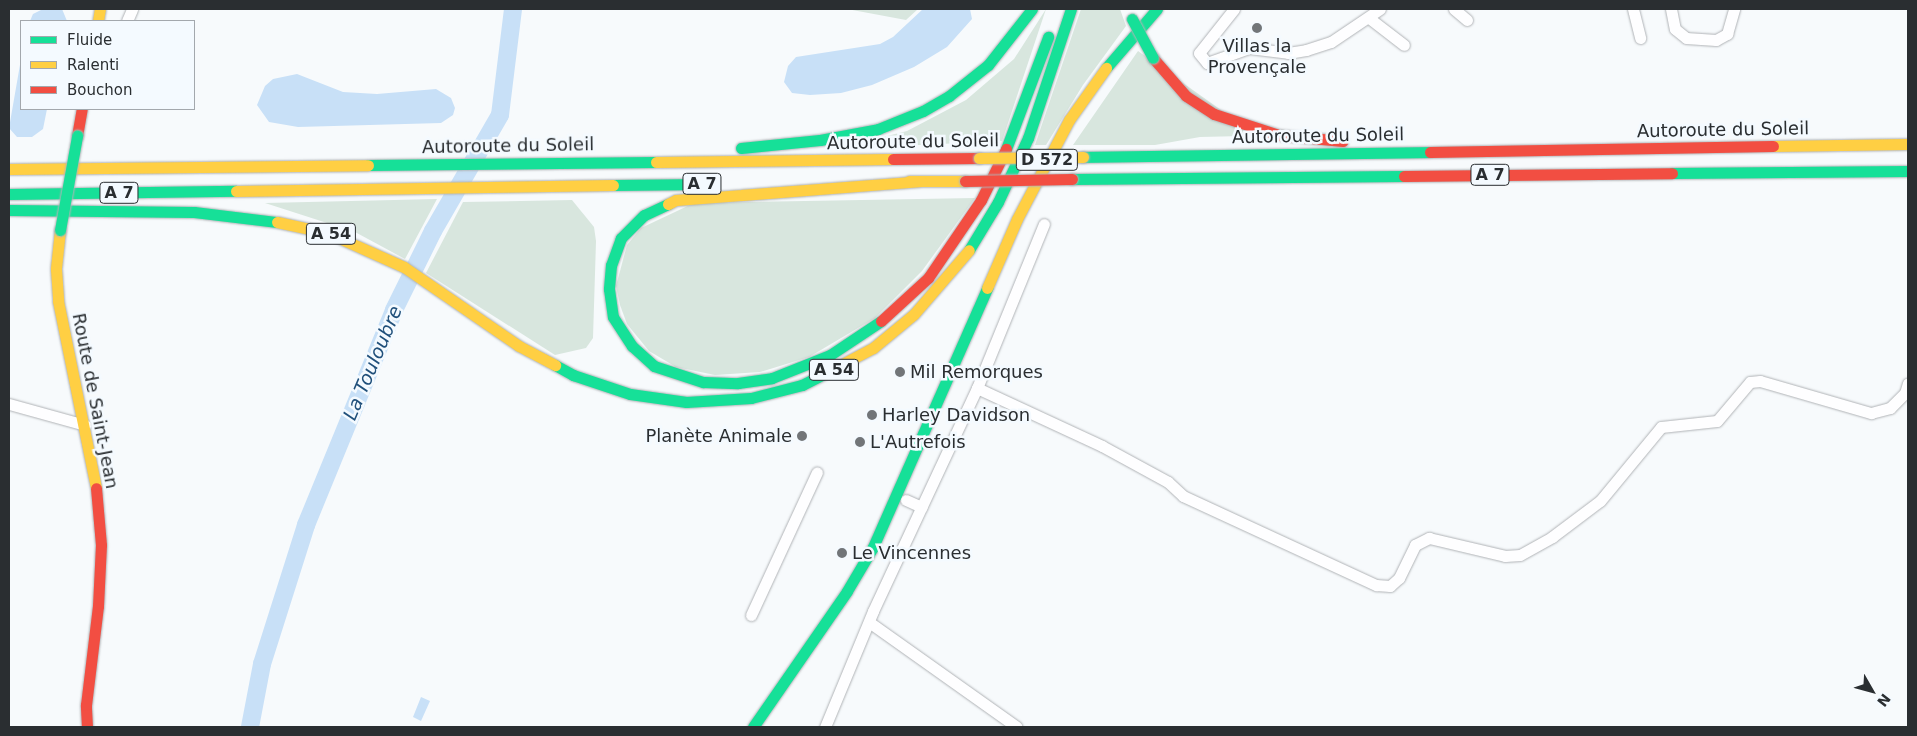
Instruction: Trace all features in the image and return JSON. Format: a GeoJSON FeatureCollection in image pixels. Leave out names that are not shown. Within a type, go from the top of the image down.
{"type":"FeatureCollection","features":[{"type":"Feature","properties":{"kind":"main road"},"geometry":{"type":"LineString","coordinates":[[492,163],[550,154],[753,148],[820,140],[878,128],[923,111],[967,84],[1002,50],[1032,9]]}},
{"type":"Feature","properties":{"kind":"main road","name":"A 54"},"geometry":{"type":"LineString","coordinates":[[9,210],[194,212],[252,218],[328,233],[404,267],[519,346],[573,375],[630,394],[686,402],[751,398],[802,385],[873,348],[897,330],[945,281],[973,244],[998,202],[1028,138],[1071,9]]}},
{"type":"Feature","properties":{"kind":"main road","name":"D 572"},"geometry":{"type":"LineString","coordinates":[[753,727],[800,661],[873,547],[1017,219],[1069,120],[1116,54],[1157,9]]}},
{"type":"Feature","properties":{"kind":"main road"},"geometry":{"type":"LineString","coordinates":[[1130,14],[1153,58],[1186,96],[1214,114],[1279,135],[1347,141],[1564,149]]}},
{"type":"Feature","properties":{"kind":"main road","name":"A 54"},"geometry":{"type":"LineString","coordinates":[[921,181],[676,200],[644,215],[621,238],[612,265],[609,289],[613,317],[632,346],[654,366],[678,376],[703,382],[738,383],[772,378],[830,355],[863,336],[900,306],[928,278],[981,200],[1012,136],[1052,25]]}},
{"type":"Feature","properties":{"kind":"main road","name":"Route de Saint-Jean"},"geometry":{"type":"LineString","coordinates":[[82,110],[60,230],[56,269],[58,301],[95,475],[101,545],[98,606],[86,705],[87,727]]}},
{"type":"Feature","properties":{"kind":"main road","name":"Autoroute du Soleil"},"geometry":{"type":"LineString","coordinates":[[9,169],[1083,157],[1908,144]]}},
{"type":"Feature","properties":{"kind":"main road","name":"A 7"},"geometry":{"type":"LineString","coordinates":[[9,194],[482,186],[1908,171]]}},
{"type":"Feature","properties":{"kind":"main road","name":"D 572"},"geometry":{"type":"LineString","coordinates":[[800,661],[863,585],[906,500],[951,391],[969,332]]}},
{"type":"Feature","properties":{"kind":"street"},"geometry":{"type":"LineString","coordinates":[[1234,9],[1199,53],[1207,63],[1249,48],[1288,52],[1306,50],[1331,42],[1380,9]]}},
{"type":"Feature","properties":{"kind":"street"},"geometry":{"type":"LineString","coordinates":[[1454,9],[1467,20]]}},
{"type":"Feature","properties":{"kind":"street"},"geometry":{"type":"LineString","coordinates":[[1632,9],[1640,38]]}},
{"type":"Feature","properties":{"kind":"street"},"geometry":{"type":"LineString","coordinates":[[1672,9],[1675,29],[1686,38],[1716,40],[1727,34],[1734,9]]}},
{"type":"Feature","properties":{"kind":"street"},"geometry":{"type":"LineString","coordinates":[[1369,18],[1404,45]]}},
{"type":"Feature","properties":{"kind":"street"},"geometry":{"type":"LineString","coordinates":[[825,727],[869,622],[977,388],[1044,224]]}},
{"type":"Feature","properties":{"kind":"street"},"geometry":{"type":"LineString","coordinates":[[977,388],[1102,446],[1168,482],[1183,496],[1376,586],[1390,586],[1399,578],[1414,545],[1429,538],[1505,556],[1520,555],[1552,537],[1600,500],[1661,427],[1717,421],[1750,382],[1760,381],[1871,413],[1890,408],[1905,393],[1908,383]]}},
{"type":"Feature","properties":{"kind":"street"},"geometry":{"type":"LineString","coordinates":[[9,404],[85,425]]}},
{"type":"Feature","properties":{"kind":"street"},"geometry":{"type":"LineString","coordinates":[[751,615],[817,472]]}},
{"type":"Feature","properties":{"kind":"street"},"geometry":{"type":"LineString","coordinates":[[906,500],[922,507]]}},
{"type":"Feature","properties":{"kind":"street"},"geometry":{"type":"LineString","coordinates":[[869,622],[1017,727]]}},
{"type":"Feature","properties":{"kind":"shaded area"},"geometry":{"type":"Polygon","coordinates":[[[847,9],[918,9],[906,20],[847,9]]]}},
{"type":"Feature","properties":{"kind":"shaded area"},"geometry":{"type":"Polygon","coordinates":[[[1046,9],[1002,141],[920,145],[868,145],[863,142],[907,131],[966,100],[1014,59],[1046,9]]]}},
{"type":"Feature","properties":{"kind":"shaded area"},"geometry":{"type":"Polygon","coordinates":[[[1081,9],[1120,9],[1126,26],[1083,85],[1046,145],[1035,145],[1081,9]]]}},
{"type":"Feature","properties":{"kind":"shaded area"},"geometry":{"type":"Polygon","coordinates":[[[1138,51],[1266,142],[1243,136],[1200,137],[1155,145],[1073,145],[1138,51]]]}},
{"type":"Feature","properties":{"kind":"shaded area"},"geometry":{"type":"Polygon","coordinates":[[[975,198],[922,271],[875,318],[809,357],[760,372],[715,375],[676,367],[649,351],[627,324],[620,305],[616,286],[627,245],[641,228],[694,203],[975,198]]]}},
{"type":"Feature","properties":{"kind":"shaded area"},"geometry":{"type":"Polygon","coordinates":[[[437,199],[405,259],[355,232],[265,203],[437,199]]]}},
{"type":"Feature","properties":{"kind":"shaded area"},"geometry":{"type":"Polygon","coordinates":[[[572,200],[594,227],[596,241],[593,338],[586,348],[555,355],[426,273],[463,202],[572,200]]]}},
{"type":"Feature","properties":{"kind":"water"},"geometry":{"type":"Polygon","coordinates":[[[43,9],[62,9],[67,20],[30,20],[33,14],[43,9]]]}},
{"type":"Feature","properties":{"kind":"water"},"geometry":{"type":"Polygon","coordinates":[[[923,9],[970,9],[972,19],[947,47],[914,67],[872,85],[841,93],[810,95],[792,93],[784,82],[788,66],[796,57],[880,44],[893,37],[923,9]]]}},
{"type":"Feature","properties":{"kind":"water"},"geometry":{"type":"Polygon","coordinates":[[[20,65],[20,110],[47,110],[43,129],[32,137],[17,137],[9,128],[20,65]]]}},
{"type":"Feature","properties":{"kind":"water"},"geometry":{"type":"Polygon","coordinates":[[[297,74],[343,92],[377,94],[436,89],[451,98],[455,108],[453,115],[441,123],[298,127],[269,122],[257,105],[265,86],[273,79],[297,74]]]}},
{"type":"Feature","properties":{"kind":"water"},"geometry":{"type":"Polygon","coordinates":[[[421,697],[430,701],[421,721],[413,717],[421,697]]]}},
{"type":"Feature","properties":{"kind":"waterway","name":"La Touloubre"},"geometry":{"type":"LineString","coordinates":[[250,727],[262,664],[306,525],[394,310],[433,231],[500,115],[513,9]]}},
{"type":"Feature","properties":{"kind":"traffic: fast"},"geometry":{"type":"LineString","coordinates":[[741,148],[820,140],[878,129],[923,111],[949,96],[988,65],[1032,9]]}},
{"type":"Feature","properties":{"kind":"traffic: fast"},"geometry":{"type":"LineString","coordinates":[[969,250],[998,202],[1028,138],[1071,9]]}},
{"type":"Feature","properties":{"kind":"traffic: fast"},"geometry":{"type":"LineString","coordinates":[[1106,68],[1157,9]]}},
{"type":"Feature","properties":{"kind":"traffic: fast"},"geometry":{"type":"LineString","coordinates":[[1132,19],[1153,58]]}},
{"type":"Feature","properties":{"kind":"traffic: fast"},"geometry":{"type":"LineString","coordinates":[[1006,149],[1048,37]]}},
{"type":"Feature","properties":{"kind":"traffic: fast"},"geometry":{"type":"LineString","coordinates":[[60,230],[77,136]]}},
{"type":"Feature","properties":{"kind":"traffic: fast"},"geometry":{"type":"LineString","coordinates":[[1083,157],[1430,152]]}},
{"type":"Feature","properties":{"kind":"traffic: fast"},"geometry":{"type":"LineString","coordinates":[[368,165],[656,162]]}},
{"type":"Feature","properties":{"kind":"traffic: fast"},"geometry":{"type":"LineString","coordinates":[[1672,173],[1908,171]]}},
{"type":"Feature","properties":{"kind":"traffic: fast"},"geometry":{"type":"LineString","coordinates":[[1072,179],[1404,176]]}},
{"type":"Feature","properties":{"kind":"traffic: fast"},"geometry":{"type":"LineString","coordinates":[[613,185],[708,184]]}},
{"type":"Feature","properties":{"kind":"traffic: fast"},"geometry":{"type":"LineString","coordinates":[[9,194],[236,191]]}},
{"type":"Feature","properties":{"kind":"traffic: fast"},"geometry":{"type":"LineString","coordinates":[[668,204],[644,215],[621,238],[611,265],[609,289],[613,317],[632,346],[654,366],[703,382],[738,383],[772,378],[830,355],[881,321]]}},
{"type":"Feature","properties":{"kind":"traffic: fast"},"geometry":{"type":"LineString","coordinates":[[9,210],[194,212],[277,222]]}},
{"type":"Feature","properties":{"kind":"traffic: fast"},"geometry":{"type":"LineString","coordinates":[[753,727],[847,591],[873,547],[987,288]]}},
{"type":"Feature","properties":{"kind":"traffic: fast"},"geometry":{"type":"LineString","coordinates":[[555,365],[573,375],[630,394],[686,402],[751,398],[802,385],[827,372]]}},
{"type":"Feature","properties":{"kind":"traffic: slow"},"geometry":{"type":"LineString","coordinates":[[98,20],[100,9]]}},
{"type":"Feature","properties":{"kind":"traffic: slow"},"geometry":{"type":"LineString","coordinates":[[987,288],[1017,219],[1069,120],[1106,68]]}},
{"type":"Feature","properties":{"kind":"traffic: slow"},"geometry":{"type":"LineString","coordinates":[[1773,146],[1908,144]]}},
{"type":"Feature","properties":{"kind":"traffic: slow"},"geometry":{"type":"LineString","coordinates":[[979,158],[1083,157]]}},
{"type":"Feature","properties":{"kind":"traffic: slow"},"geometry":{"type":"LineString","coordinates":[[656,162],[893,159]]}},
{"type":"Feature","properties":{"kind":"traffic: slow"},"geometry":{"type":"LineString","coordinates":[[9,169],[368,165]]}},
{"type":"Feature","properties":{"kind":"traffic: slow"},"geometry":{"type":"LineString","coordinates":[[909,181],[965,181]]}},
{"type":"Feature","properties":{"kind":"traffic: slow"},"geometry":{"type":"LineString","coordinates":[[668,204],[676,200],[921,181]]}},
{"type":"Feature","properties":{"kind":"traffic: slow"},"geometry":{"type":"LineString","coordinates":[[236,191],[613,185]]}},
{"type":"Feature","properties":{"kind":"traffic: slow"},"geometry":{"type":"LineString","coordinates":[[277,222],[328,233],[404,267],[519,346],[555,365]]}},
{"type":"Feature","properties":{"kind":"traffic: slow"},"geometry":{"type":"LineString","coordinates":[[60,230],[56,269],[58,301],[96,488]]}},
{"type":"Feature","properties":{"kind":"traffic: slow"},"geometry":{"type":"LineString","coordinates":[[827,372],[873,348],[914,314],[969,250]]}},
{"type":"Feature","properties":{"kind":"traffic: jam"},"geometry":{"type":"LineString","coordinates":[[1153,58],[1186,96],[1214,114],[1279,135],[1343,141]]}},
{"type":"Feature","properties":{"kind":"traffic: jam"},"geometry":{"type":"LineString","coordinates":[[77,136],[82,110]]}},
{"type":"Feature","properties":{"kind":"traffic: jam"},"geometry":{"type":"LineString","coordinates":[[1430,152],[1773,146]]}},
{"type":"Feature","properties":{"kind":"traffic: jam"},"geometry":{"type":"LineString","coordinates":[[881,321],[928,278],[981,200],[1006,149]]}},
{"type":"Feature","properties":{"kind":"traffic: jam"},"geometry":{"type":"LineString","coordinates":[[893,159],[979,158]]}},
{"type":"Feature","properties":{"kind":"traffic: jam"},"geometry":{"type":"LineString","coordinates":[[1404,176],[1672,173]]}},
{"type":"Feature","properties":{"kind":"traffic: jam"},"geometry":{"type":"LineString","coordinates":[[965,181],[1072,179]]}},
{"type":"Feature","properties":{"kind":"traffic: jam"},"geometry":{"type":"LineString","coordinates":[[87,727],[86,705],[98,606],[101,545],[96,488]]}},
{"type":"Feature","properties":{"kind":"place","name":"Villas la Provençale"},"geometry":{"type":"Point","coordinates":[1257,28]}},
{"type":"Feature","properties":{"kind":"place","name":"Mil Remorques"},"geometry":{"type":"Point","coordinates":[900,372]}},
{"type":"Feature","properties":{"kind":"place","name":"Harley Davidson"},"geometry":{"type":"Point","coordinates":[872,415]}},
{"type":"Feature","properties":{"kind":"place","name":"Planète Animale"},"geometry":{"type":"Point","coordinates":[802,436]}},
{"type":"Feature","properties":{"kind":"place","name":"L'Autrefois"},"geometry":{"type":"Point","coordinates":[860,442]}},
{"type":"Feature","properties":{"kind":"place","name":"Le Vincennes"},"geometry":{"type":"Point","coordinates":[842,553]}}]}
